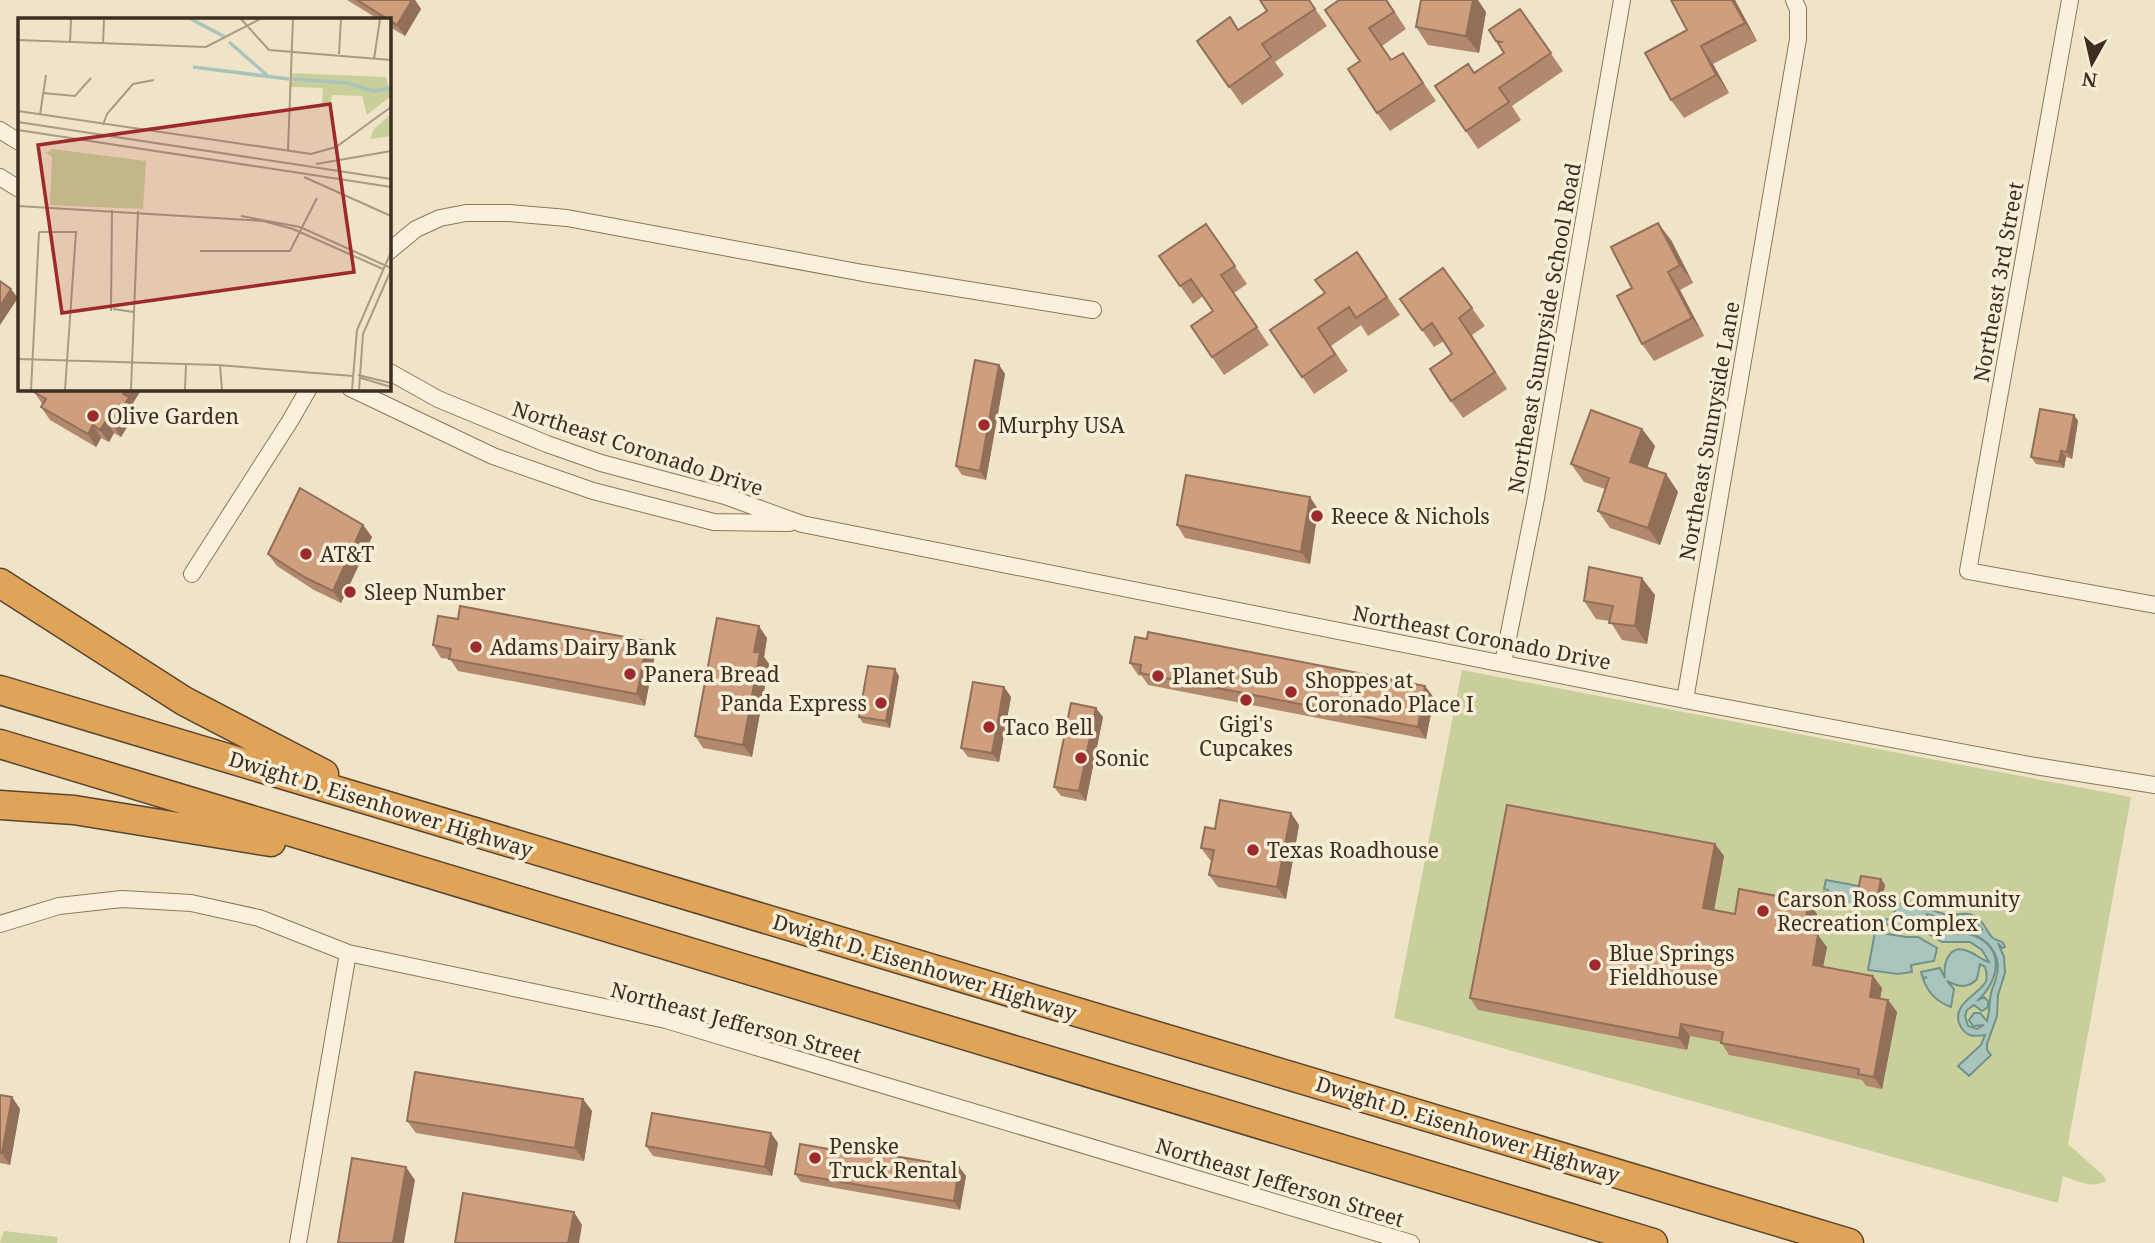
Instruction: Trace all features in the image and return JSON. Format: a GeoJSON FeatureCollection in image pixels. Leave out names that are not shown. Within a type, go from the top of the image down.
{"type":"FeatureCollection","features":[{"type":"Feature","properties":{"kind":"highway"},"geometry":{"type":"LineString","coordinates":[[0,583],[184,701],[382,804]]}},
{"type":"Feature","properties":{"kind":"highway","name":"Dwight D. Eisenhower Highway"},"geometry":{"type":"LineString","coordinates":[[0,690],[1849,1243]]}},
{"type":"Feature","properties":{"kind":"highway"},"geometry":{"type":"LineString","coordinates":[[0,744],[1653,1243]]}},
{"type":"Feature","properties":{"kind":"highway"},"geometry":{"type":"LineString","coordinates":[[0,805],[74,810],[164,823],[411,868]]}},
{"type":"Feature","properties":{"kind":"street","name":"Northeast Sunnyside School Road"},"geometry":{"type":"LineString","coordinates":[[1503,663],[1538,486],[1622,0]]}},
{"type":"Feature","properties":{"kind":"street","name":"Northeast Sunnyside Lane"},"geometry":{"type":"LineString","coordinates":[[1685,699],[1798,39],[1798,9],[1794,0]]}},
{"type":"Feature","properties":{"kind":"street","name":"Northeast 3rd Street"},"geometry":{"type":"LineString","coordinates":[[2070,0],[1968,571],[2155,605]]}},
{"type":"Feature","properties":{"kind":"street"},"geometry":{"type":"LineString","coordinates":[[0,130],[18,141]]}},
{"type":"Feature","properties":{"kind":"street"},"geometry":{"type":"LineString","coordinates":[[0,177],[18,188]]}},
{"type":"Feature","properties":{"kind":"street"},"geometry":{"type":"LineString","coordinates":[[390,249],[416,229],[440,218],[466,213],[521,214],[567,218],[863,273],[1093,310]]}},
{"type":"Feature","properties":{"kind":"street","name":"Northeast Coronado Drive"},"geometry":{"type":"LineString","coordinates":[[390,372],[438,399],[547,444],[601,463],[725,496],[802,524],[1685,699],[2155,785]]}},
{"type":"Feature","properties":{"kind":"street"},"geometry":{"type":"LineString","coordinates":[[192,573],[308,390]]}},
{"type":"Feature","properties":{"kind":"street","name":"Northeast Coronado Drive"},"geometry":{"type":"LineString","coordinates":[[354,390],[493,456],[593,491],[714,522],[802,524]]}},
{"type":"Feature","properties":{"kind":"street","name":"Northeast Jefferson Street"},"geometry":{"type":"LineString","coordinates":[[0,924],[59,906],[121,899],[191,903],[258,918],[348,953],[666,1020],[1411,1243]]}},
{"type":"Feature","properties":{"kind":"street"},"geometry":{"type":"LineString","coordinates":[[298,1243],[348,953]]}},
{"type":"Feature","properties":{"kind":"green space","name":"Carson Ross Community Recreation Complex"},"geometry":{"type":"Polygon","coordinates":[[[1462,670],[2131,797],[2068,1144],[2104,1176],[2106,1181],[2090,1184],[2063,1176],[2058,1203],[1394,1018],[1462,670]]]}},
{"type":"Feature","properties":{"kind":"green space"},"geometry":{"type":"Polygon","coordinates":[[[4,1231],[58,1237],[57,1243],[0,1243],[4,1231]]]}},
{"type":"Feature","properties":{"kind":"water"},"geometry":{"type":"Polygon","coordinates":[[[1826,880],[1864,887],[1860,909],[1822,902],[1824,892],[1828,893],[1828,890],[1824,889],[1826,880]]]}},
{"type":"Feature","properties":{"kind":"water"},"geometry":{"type":"Polygon","coordinates":[[[1902,902],[1920,905],[1943,914],[1973,915],[1993,938],[2005,947],[2002,948],[1998,943],[2004,957],[2005,973],[1998,995],[1997,1016],[1987,1044],[1991,1055],[1969,1076],[1958,1066],[1981,1045],[1985,1035],[1974,1036],[1966,1033],[1958,1016],[1962,1005],[1985,983],[1985,967],[1980,964],[1977,979],[1966,986],[1947,981],[1954,989],[1951,1007],[1930,993],[1923,979],[1927,977],[1923,978],[1921,972],[1940,968],[1945,978],[1946,961],[1952,952],[1957,950],[1970,952],[1989,962],[1982,950],[1970,942],[1942,942],[1919,928],[1885,924],[1886,919],[1893,920],[1895,908],[1902,902]],[[1926,914],[1943,925],[1965,925],[1983,930],[1972,920],[1950,920],[1926,914]],[[1968,932],[1952,934],[1968,934],[1986,943],[1968,932]],[[1990,947],[1996,963],[1995,973],[1977,1001],[1984,997],[1988,1001],[1988,1007],[1982,1011],[1974,1005],[1967,1010],[1965,1016],[1968,1026],[1977,1029],[1984,1025],[1973,1026],[1969,1020],[1974,1013],[1980,1013],[1987,1021],[1998,970],[1995,955],[1990,947]]]}},
{"type":"Feature","properties":{"kind":"water"},"geometry":{"type":"Polygon","coordinates":[[[1875,932],[1918,937],[1937,948],[1934,961],[1911,965],[1912,972],[1898,974],[1868,970],[1875,932]]]}},
{"type":"Feature","properties":{"kind":"building"},"geometry":{"type":"Polygon","coordinates":[[[357,0],[412,0],[397,25],[390,18],[357,0]]]}},
{"type":"Feature","properties":{"kind":"building"},"geometry":{"type":"Polygon","coordinates":[[[1260,0],[1309,0],[1315,9],[1262,44],[1271,57],[1229,87],[1197,41],[1230,17],[1238,30],[1267,11],[1260,0]]]}},
{"type":"Feature","properties":{"kind":"building"},"geometry":{"type":"Polygon","coordinates":[[[1339,0],[1386,0],[1394,12],[1369,28],[1391,60],[1403,53],[1423,83],[1377,113],[1348,69],[1360,61],[1325,10],[1339,0]]]}},
{"type":"Feature","properties":{"kind":"building"},"geometry":{"type":"Polygon","coordinates":[[[1421,0],[1473,0],[1466,36],[1416,27],[1421,0]]]}},
{"type":"Feature","properties":{"kind":"building"},"geometry":{"type":"Polygon","coordinates":[[[1671,0],[1732,0],[1745,23],[1701,46],[1716,75],[1671,100],[1645,53],[1687,30],[1671,0]]]}},
{"type":"Feature","properties":{"kind":"building"},"geometry":{"type":"Polygon","coordinates":[[[1520,9],[1551,53],[1499,88],[1509,102],[1466,131],[1435,86],[1468,64],[1474,73],[1504,53],[1498,43],[1501,42],[1496,41],[1489,30],[1520,9]]]}},
{"type":"Feature","properties":{"kind":"building"},"geometry":{"type":"Polygon","coordinates":[[[1658,223],[1680,265],[1668,272],[1692,318],[1642,344],[1617,296],[1632,288],[1611,247],[1658,223]]]}},
{"type":"Feature","properties":{"kind":"building"},"geometry":{"type":"Polygon","coordinates":[[[1206,224],[1235,266],[1221,275],[1257,327],[1212,357],[1191,326],[1213,311],[1191,279],[1180,286],[1159,256],[1206,224]]]}},
{"type":"Feature","properties":{"kind":"building"},"geometry":{"type":"Polygon","coordinates":[[[1357,252],[1387,297],[1356,318],[1349,307],[1318,328],[1335,354],[1302,377],[1270,330],[1325,293],[1315,280],[1357,252]]]}},
{"type":"Feature","properties":{"kind":"building"},"geometry":{"type":"Polygon","coordinates":[[[1443,268],[1472,308],[1459,318],[1495,372],[1451,401],[1430,369],[1452,354],[1432,323],[1422,330],[1400,299],[1443,268]]]}},
{"type":"Feature","properties":{"kind":"building"},"geometry":{"type":"Polygon","coordinates":[[[0,281],[11,289],[0,306],[0,281]]]}},
{"type":"Feature","properties":{"kind":"building","name":"Murphy USA"},"geometry":{"type":"Polygon","coordinates":[[[975,360],[999,365],[980,471],[956,466],[975,360]]]}},
{"type":"Feature","properties":{"kind":"building","name":"Olive Garden"},"geometry":{"type":"Polygon","coordinates":[[[125,390],[123,394],[129,397],[113,425],[106,421],[100,430],[93,425],[88,434],[41,407],[46,399],[34,392],[125,390]]]}},
{"type":"Feature","properties":{"kind":"building"},"geometry":{"type":"Polygon","coordinates":[[[2040,409],[2074,415],[2067,452],[2061,451],[2059,462],[2031,457],[2040,409]]]}},
{"type":"Feature","properties":{"kind":"building"},"geometry":{"type":"Polygon","coordinates":[[[1591,410],[1642,429],[1630,462],[1666,474],[1648,528],[1598,511],[1609,478],[1571,464],[1591,410]]]}},
{"type":"Feature","properties":{"kind":"building"},"geometry":{"type":"Polygon","coordinates":[[[1186,475],[1310,497],[1301,552],[1177,525],[1186,475]]]}},
{"type":"Feature","properties":{"kind":"building"},"geometry":{"type":"Polygon","coordinates":[[[300,488],[363,525],[333,591],[268,554],[300,488]]]}},
{"type":"Feature","properties":{"kind":"building"},"geometry":{"type":"Polygon","coordinates":[[[1589,567],[1642,578],[1635,626],[1609,623],[1613,606],[1584,601],[1589,567]]]}},
{"type":"Feature","properties":{"kind":"building"},"geometry":{"type":"Polygon","coordinates":[[[460,606],[647,641],[637,694],[449,659],[451,649],[433,645],[438,616],[458,619],[460,606]]]}},
{"type":"Feature","properties":{"kind":"building"},"geometry":{"type":"Polygon","coordinates":[[[717,618],[759,626],[754,652],[760,652],[743,745],[695,736],[717,618]]]}},
{"type":"Feature","properties":{"kind":"building","name":"Shoppes at Coronado Place I"},"geometry":{"type":"Polygon","coordinates":[[[1148,632],[1425,686],[1418,727],[1140,673],[1141,665],[1130,663],[1135,637],[1147,639],[1148,632]]]}},
{"type":"Feature","properties":{"kind":"building","name":"Panda Express"},"geometry":{"type":"Polygon","coordinates":[[[868,666],[895,669],[886,721],[859,717],[868,666]]]}},
{"type":"Feature","properties":{"kind":"building","name":"Taco Bell"},"geometry":{"type":"Polygon","coordinates":[[[973,682],[1004,687],[992,753],[961,748],[973,682]]]}},
{"type":"Feature","properties":{"kind":"building","name":"Sonic"},"geometry":{"type":"Polygon","coordinates":[[[1071,703],[1096,708],[1079,791],[1054,787],[1071,703]]]}},
{"type":"Feature","properties":{"kind":"building","name":"Texas Roadhouse"},"geometry":{"type":"Polygon","coordinates":[[[1220,800],[1291,813],[1277,887],[1209,875],[1214,850],[1201,848],[1205,827],[1215,829],[1220,800]]]}},
{"type":"Feature","properties":{"kind":"building"},"geometry":{"type":"Polygon","coordinates":[[[1507,805],[1715,844],[1703,908],[1735,914],[1739,889],[1809,902],[1803,932],[1818,935],[1813,965],[1873,976],[1870,997],[1888,1000],[1874,1077],[1858,1074],[1859,1069],[1721,1043],[1723,1032],[1681,1024],[1679,1038],[1470,998],[1507,805]]]}},
{"type":"Feature","properties":{"kind":"building"},"geometry":{"type":"Polygon","coordinates":[[[1861,876],[1881,879],[1877,899],[1857,895],[1861,876]]]}},
{"type":"Feature","properties":{"kind":"building"},"geometry":{"type":"Polygon","coordinates":[[[415,1072],[583,1099],[575,1148],[407,1121],[415,1072]]]}},
{"type":"Feature","properties":{"kind":"building"},"geometry":{"type":"Polygon","coordinates":[[[0,1095],[12,1097],[2,1153],[0,1153],[0,1095]]]}},
{"type":"Feature","properties":{"kind":"building"},"geometry":{"type":"Polygon","coordinates":[[[652,1113],[771,1133],[765,1167],[646,1146],[652,1113]]]}},
{"type":"Feature","properties":{"kind":"building"},"geometry":{"type":"Polygon","coordinates":[[[800,1144],[840,1151],[841,1147],[959,1167],[954,1201],[795,1174],[800,1144]]]}},
{"type":"Feature","properties":{"kind":"building"},"geometry":{"type":"Polygon","coordinates":[[[352,1158],[406,1167],[393,1243],[338,1243],[352,1158]]]}},
{"type":"Feature","properties":{"kind":"building"},"geometry":{"type":"Polygon","coordinates":[[[463,1193],[574,1212],[568,1243],[455,1243],[463,1193]]]}},
{"type":"Feature","properties":{"kind":"place","name":"Olive Garden"},"geometry":{"type":"Point","coordinates":[93,416]}},
{"type":"Feature","properties":{"kind":"place","name":"Murphy USA"},"geometry":{"type":"Point","coordinates":[984,425]}},
{"type":"Feature","properties":{"kind":"place","name":"Reece & Nichols"},"geometry":{"type":"Point","coordinates":[1317,516]}},
{"type":"Feature","properties":{"kind":"place","name":"AT&T"},"geometry":{"type":"Point","coordinates":[306,554]}},
{"type":"Feature","properties":{"kind":"place","name":"Sleep Number"},"geometry":{"type":"Point","coordinates":[350,592]}},
{"type":"Feature","properties":{"kind":"place","name":"Adams Dairy Bank"},"geometry":{"type":"Point","coordinates":[476,647]}},
{"type":"Feature","properties":{"kind":"place","name":"Panera Bread"},"geometry":{"type":"Point","coordinates":[630,674]}},
{"type":"Feature","properties":{"kind":"place","name":"Planet Sub"},"geometry":{"type":"Point","coordinates":[1158,676]}},
{"type":"Feature","properties":{"kind":"place","name":"Shoppes at Coronado Place I"},"geometry":{"type":"Point","coordinates":[1291,692]}},
{"type":"Feature","properties":{"kind":"place","name":"Gigi's Cupcakes"},"geometry":{"type":"Point","coordinates":[1246,700]}},
{"type":"Feature","properties":{"kind":"place","name":"Panda Express"},"geometry":{"type":"Point","coordinates":[881,703]}},
{"type":"Feature","properties":{"kind":"place","name":"Taco Bell"},"geometry":{"type":"Point","coordinates":[989,727]}},
{"type":"Feature","properties":{"kind":"place","name":"Sonic"},"geometry":{"type":"Point","coordinates":[1081,758]}},
{"type":"Feature","properties":{"kind":"place","name":"Texas Roadhouse"},"geometry":{"type":"Point","coordinates":[1253,850]}},
{"type":"Feature","properties":{"kind":"place","name":"Carson Ross Community Recreation Complex"},"geometry":{"type":"Point","coordinates":[1763,911]}},
{"type":"Feature","properties":{"kind":"place","name":"Blue Springs Fieldhouse"},"geometry":{"type":"Point","coordinates":[1595,965]}},
{"type":"Feature","properties":{"kind":"place","name":"Penske Truck Rental"},"geometry":{"type":"Point","coordinates":[815,1158]}}]}
